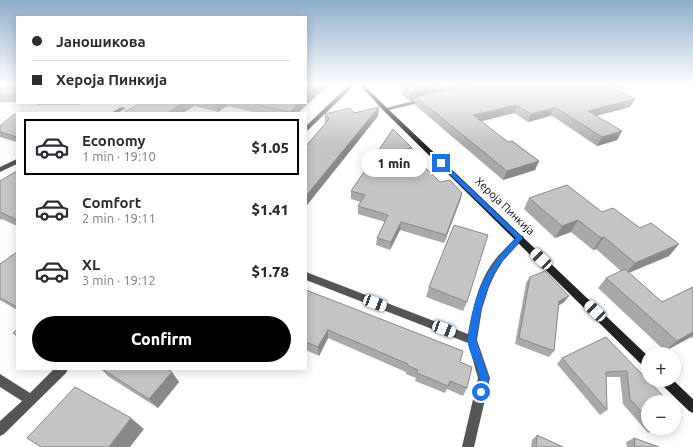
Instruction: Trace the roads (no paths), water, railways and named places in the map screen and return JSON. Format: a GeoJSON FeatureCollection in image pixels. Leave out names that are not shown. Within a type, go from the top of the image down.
{"type":"FeatureCollection","features":[{"type":"Feature","properties":{"kind":"street"},"geometry":{"type":"LineString","coordinates":[[307,128],[331,105]]}},
{"type":"Feature","properties":{"kind":"street","name":"Хероја Пинкија"},"geometry":{"type":"LineString","coordinates":[[381,105],[641,356]]}},
{"type":"Feature","properties":{"kind":"street"},"geometry":{"type":"LineString","coordinates":[[385,109],[403,105]]}},
{"type":"Feature","properties":{"kind":"street"},"geometry":{"type":"LineString","coordinates":[[116,112],[123,108]]}},
{"type":"Feature","properties":{"kind":"street"},"geometry":{"type":"LineString","coordinates":[[0,170],[16,162]]}},
{"type":"Feature","properties":{"kind":"street"},"geometry":{"type":"LineString","coordinates":[[468,447],[484,378],[472,340],[477,309],[484,287],[491,272],[500,258],[520,238]]}},
{"type":"Feature","properties":{"kind":"street"},"geometry":{"type":"LineString","coordinates":[[307,276],[472,340]]}},
{"type":"Feature","properties":{"kind":"street"},"geometry":{"type":"LineString","coordinates":[[0,430],[61,370]]}},
{"type":"Feature","properties":{"kind":"street"},"geometry":{"type":"LineString","coordinates":[[0,380],[30,400]]}},
{"type":"Feature","properties":{"kind":"street"},"geometry":{"type":"LineString","coordinates":[[672,387],[693,407]]}}]}
